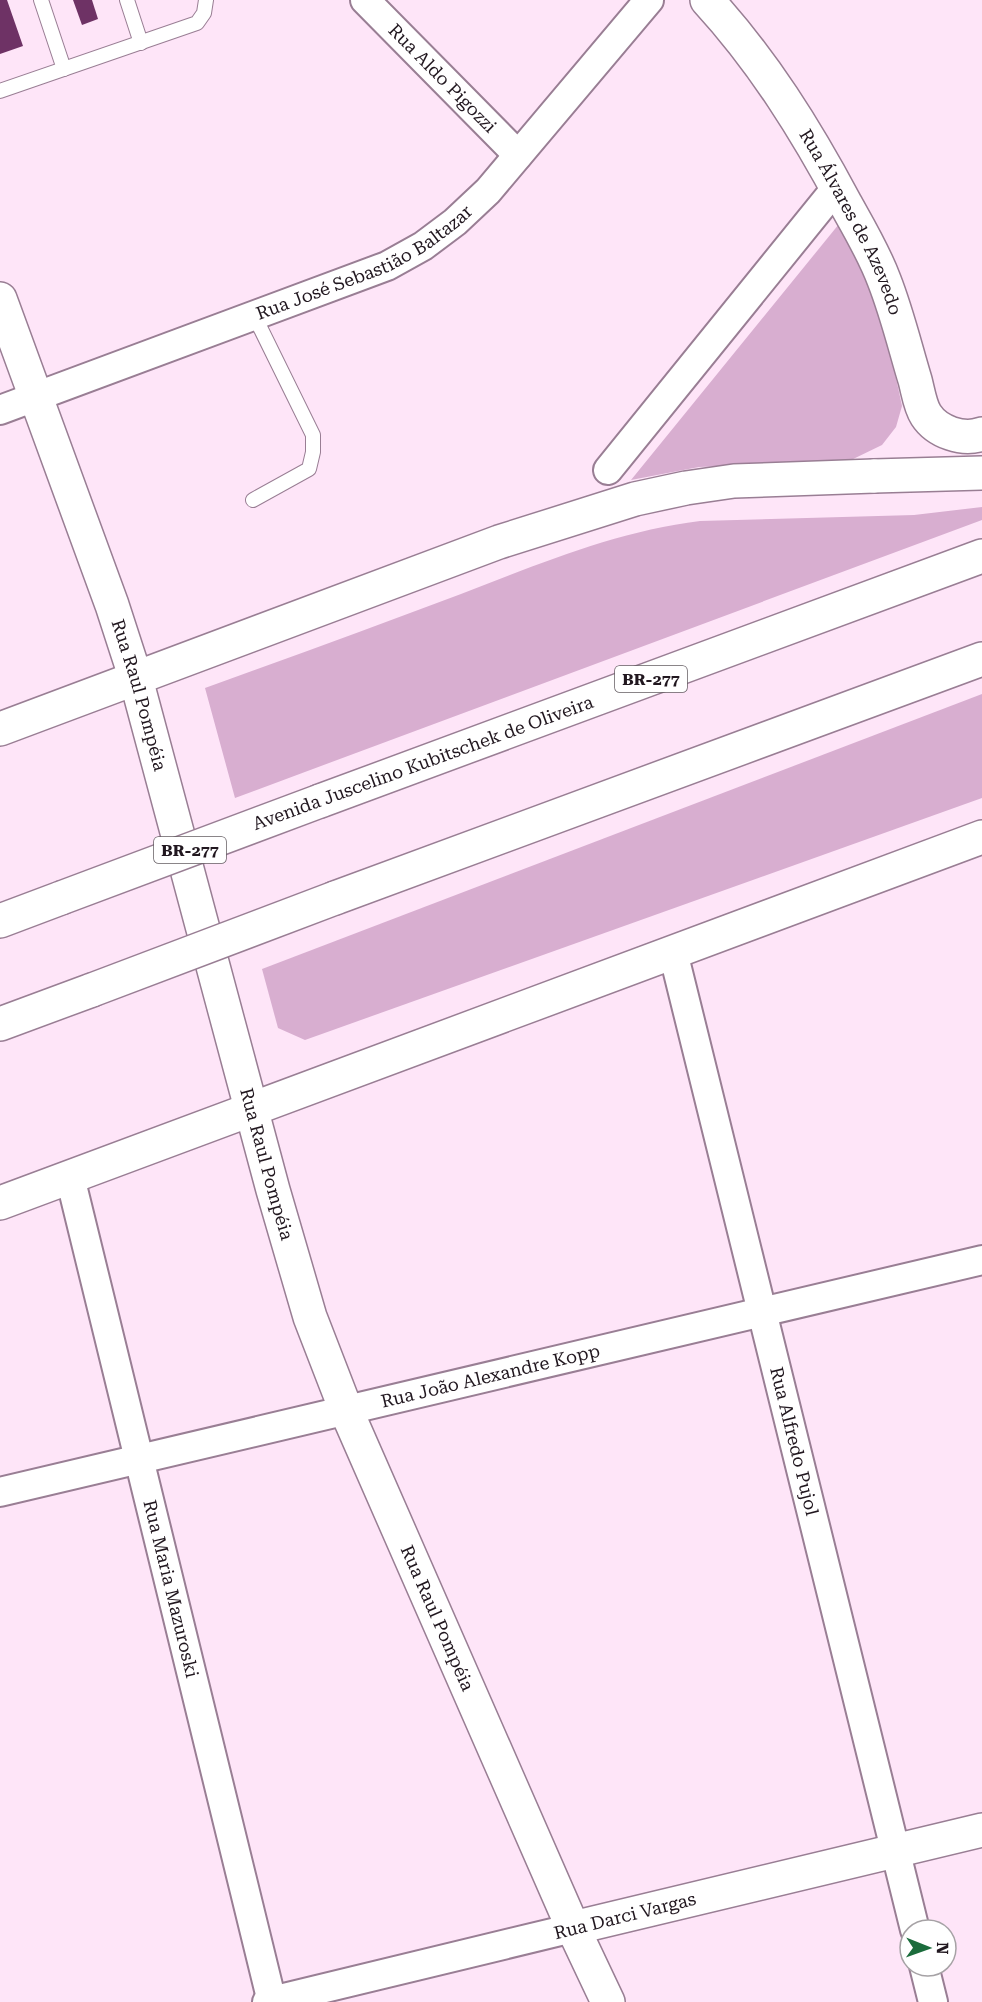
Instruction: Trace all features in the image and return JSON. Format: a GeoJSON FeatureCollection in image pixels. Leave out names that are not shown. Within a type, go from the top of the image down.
{"type":"FeatureCollection","features":[{"type":"Feature","properties":{"kind":"main road","name":"Rua Álvares de Azevedo"},"geometry":{"type":"LineString","coordinates":[[707,0],[757,58],[837,187],[883,278],[924,414],[942,430],[953,434],[979,435]]}},
{"type":"Feature","properties":{"kind":"main road","name":"Rua Raul Pompéia"},"geometry":{"type":"LineString","coordinates":[[0,298],[112,606],[136,679],[297,1279],[325,1359],[573,1928],[608,2002]]}},
{"type":"Feature","properties":{"kind":"main road"},"geometry":{"type":"LineString","coordinates":[[0,729],[499,542],[635,499],[734,481],[982,473]]}},
{"type":"Feature","properties":{"kind":"main road","name":"Avenida Juscelino Kubitschek de Oliveira"},"geometry":{"type":"LineString","coordinates":[[0,921],[982,556]]}},
{"type":"Feature","properties":{"kind":"main road"},"geometry":{"type":"LineString","coordinates":[[0,1024],[982,658]]}},
{"type":"Feature","properties":{"kind":"main road"},"geometry":{"type":"LineString","coordinates":[[0,1203],[982,837]]}},
{"type":"Feature","properties":{"kind":"main road","name":"Rua Darci Vargas"},"geometry":{"type":"LineString","coordinates":[[573,1928],[982,1830]]}},
{"type":"Feature","properties":{"kind":"street","name":"Rua Aldo Pigozzi"},"geometry":{"type":"LineString","coordinates":[[365,0],[518,155]]}},
{"type":"Feature","properties":{"kind":"street","name":"Rua José Sebastião Baltazar"},"geometry":{"type":"LineString","coordinates":[[0,410],[387,266],[423,246],[455,222],[488,190],[649,0]]}},
{"type":"Feature","properties":{"kind":"street"},"geometry":{"type":"LineString","coordinates":[[608,470],[837,187]]}},
{"type":"Feature","properties":{"kind":"street","name":"Rua Alfredo Pujol"},"geometry":{"type":"LineString","coordinates":[[673,952],[912,1918]]}},
{"type":"Feature","properties":{"kind":"street","name":"Rua Maria Mazuroski"},"geometry":{"type":"LineString","coordinates":[[70,1177],[270,2002]]}},
{"type":"Feature","properties":{"kind":"street","name":"Rua João Alexandre Kopp"},"geometry":{"type":"LineString","coordinates":[[0,1492],[346,1410],[641,1336],[762,1312],[982,1260]]}},
{"type":"Feature","properties":{"kind":"street","name":"Rua Darci Vargas"},"geometry":{"type":"LineString","coordinates":[[270,2002],[573,1928]]}},
{"type":"Feature","properties":{"kind":"street"},"geometry":{"type":"LineString","coordinates":[[927,1978],[933,2002]]}},
{"type":"Feature","properties":{"kind":"lane"},"geometry":{"type":"LineString","coordinates":[[41,0],[64,69]]}},
{"type":"Feature","properties":{"kind":"lane"},"geometry":{"type":"LineString","coordinates":[[127,0],[141,43]]}},
{"type":"Feature","properties":{"kind":"lane"},"geometry":{"type":"LineString","coordinates":[[0,91],[197,23],[204,13],[206,0]]}},
{"type":"Feature","properties":{"kind":"lane"},"geometry":{"type":"LineString","coordinates":[[253,500],[309,469],[313,435],[254,315]]}},
{"type":"Feature","properties":{"kind":"shaded area"},"geometry":{"type":"Polygon","coordinates":[[[839,224],[862,267],[885,327],[902,406],[896,427],[882,445],[849,461],[699,467],[631,480],[839,224]]]}},
{"type":"Feature","properties":{"kind":"shaded area"},"geometry":{"type":"Polygon","coordinates":[[[982,507],[982,520],[235,798],[205,688],[549,560],[639,532],[700,521],[914,515],[982,507]]]}},
{"type":"Feature","properties":{"kind":"shaded area"},"geometry":{"type":"Polygon","coordinates":[[[982,694],[982,798],[305,1040],[278,1028],[262,969],[982,694]]]}},
{"type":"Feature","properties":{"kind":"building"},"geometry":{"type":"Polygon","coordinates":[[[0,0],[7,0],[23,46],[0,54],[0,0]]]}},
{"type":"Feature","properties":{"kind":"building"},"geometry":{"type":"Polygon","coordinates":[[[73,0],[92,0],[98,19],[82,25],[73,0]]]}}]}
